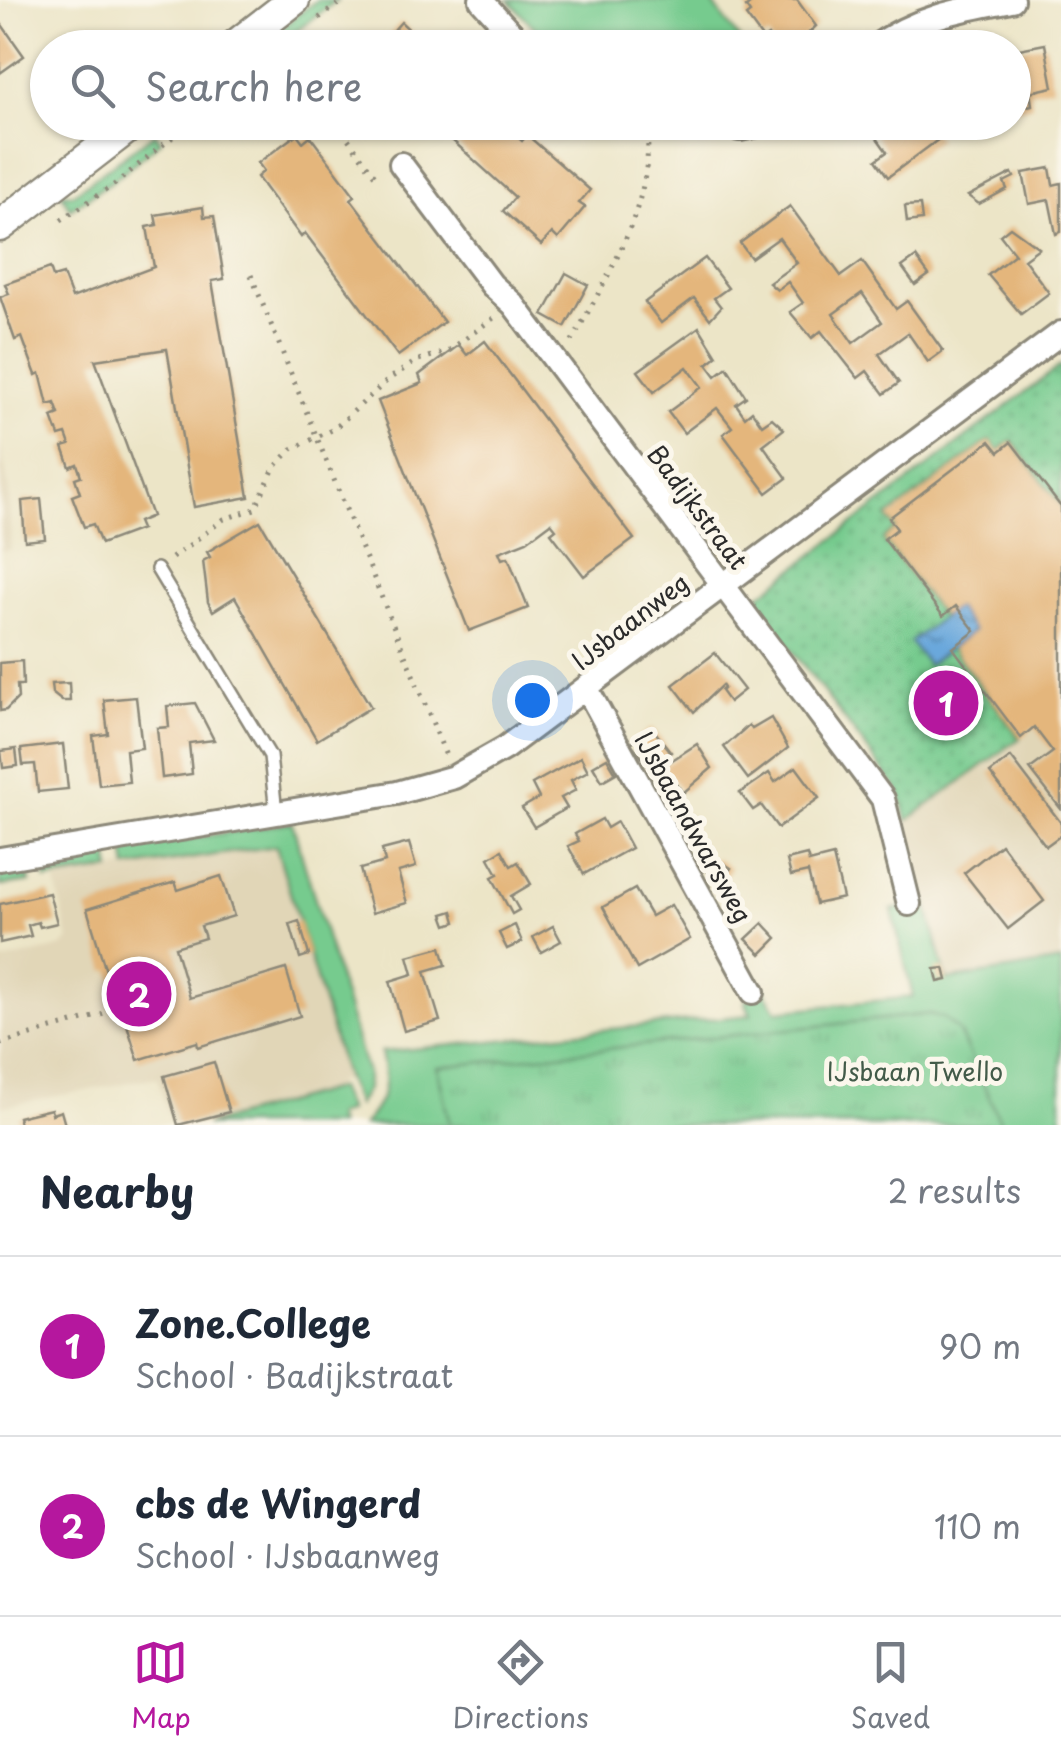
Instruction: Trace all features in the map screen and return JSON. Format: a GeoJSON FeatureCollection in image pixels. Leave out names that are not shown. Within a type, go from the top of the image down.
{"type":"FeatureCollection","features":[{"type":"Feature","properties":{"kind":"street"},"geometry":{"type":"LineString","coordinates":[[255,30],[294,0]]}},
{"type":"Feature","properties":{"kind":"street"},"geometry":{"type":"LineString","coordinates":[[481,0],[509,30]]}},
{"type":"Feature","properties":{"kind":"street"},"geometry":{"type":"LineString","coordinates":[[903,30],[948,12],[1012,0]]}},
{"type":"Feature","properties":{"kind":"street"},"geometry":{"type":"LineString","coordinates":[[0,226],[112,140]]}},
{"type":"Feature","properties":{"kind":"street","name":"Badijkstraat"},"geometry":{"type":"LineString","coordinates":[[401,164],[492,285],[514,304],[883,799],[909,904]]}},
{"type":"Feature","properties":{"kind":"street","name":"IJsbaanweg"},"geometry":{"type":"LineString","coordinates":[[0,859],[397,794],[454,778],[490,758],[586,689],[1061,333]]}},
{"type":"Feature","properties":{"kind":"street","name":"IJsbaandwarsweg"},"geometry":{"type":"LineString","coordinates":[[586,689],[752,992]]}},
{"type":"Feature","properties":{"kind":"lane"},"geometry":{"type":"LineString","coordinates":[[157,569],[270,756],[276,814]]}},
{"type":"Feature","properties":{"kind":"path"},"geometry":{"type":"LineString","coordinates":[[50,228],[116,184],[169,140]]}},
{"type":"Feature","properties":{"kind":"path"},"geometry":{"type":"LineString","coordinates":[[349,140],[378,180],[401,164]]}},
{"type":"Feature","properties":{"kind":"path"},"geometry":{"type":"LineString","coordinates":[[559,366],[627,240],[637,213],[647,140]]}},
{"type":"Feature","properties":{"kind":"path"},"geometry":{"type":"LineString","coordinates":[[251,274],[454,778]]}},
{"type":"Feature","properties":{"kind":"path"},"geometry":{"type":"LineString","coordinates":[[157,569],[224,519],[255,510],[274,468],[292,449],[334,429],[388,378],[418,360],[447,352],[514,304]]}},
{"type":"Feature","properties":{"kind":"path"},"geometry":{"type":"LineString","coordinates":[[0,1044],[118,1010]]}},
{"type":"Feature","properties":{"kind":"shaded area"},"geometry":{"type":"Polygon","coordinates":[[[1061,365],[1061,961],[947,980],[900,793],[760,608],[760,595],[1061,365]]]}},
{"type":"Feature","properties":{"kind":"shaded area"},"geometry":{"type":"Polygon","coordinates":[[[0,440],[9,489],[11,550],[0,551],[0,440]]]}},
{"type":"Feature","properties":{"kind":"shaded area"},"geometry":{"type":"Polygon","coordinates":[[[276,846],[346,1079],[336,1082],[338,1088],[206,1125],[171,1125],[157,1077],[0,1107],[0,962],[63,947],[69,940],[55,878],[276,846]]]}},
{"type":"Feature","properties":{"kind":"green space"},"geometry":{"type":"Polygon","coordinates":[[[317,0],[337,0],[298,30],[278,30],[317,0]]]}},
{"type":"Feature","properties":{"kind":"green space"},"geometry":{"type":"Polygon","coordinates":[[[508,0],[710,0],[732,30],[537,30],[508,0]]]}},
{"type":"Feature","properties":{"kind":"green space"},"geometry":{"type":"Polygon","coordinates":[[[146,140],[161,141],[70,209],[61,193],[73,194],[146,140]]]}},
{"type":"Feature","properties":{"kind":"green space"},"geometry":{"type":"Polygon","coordinates":[[[1061,365],[1061,505],[1012,441],[999,450],[990,440],[887,517],[896,529],[883,539],[942,617],[956,607],[973,631],[951,648],[1020,738],[907,821],[900,793],[760,608],[760,595],[1061,365]]]}},
{"type":"Feature","properties":{"kind":"green space"},"geometry":{"type":"Polygon","coordinates":[[[292,822],[367,1074],[367,1089],[357,1105],[276,846],[127,868],[124,849],[292,822]]]}},
{"type":"Feature","properties":{"kind":"green space"},"geometry":{"type":"Polygon","coordinates":[[[109,853],[111,870],[46,880],[46,863],[109,853]]]}},
{"type":"Feature","properties":{"kind":"green space"},"geometry":{"type":"Polygon","coordinates":[[[25,866],[30,882],[0,886],[0,870],[25,866]]]}},
{"type":"Feature","properties":{"kind":"green space"},"geometry":{"type":"Polygon","coordinates":[[[926,902],[947,980],[1061,961],[1061,1125],[363,1125],[383,1091],[381,1052],[751,1015],[745,1001],[764,990],[777,1011],[913,997],[892,910],[926,902]]]}},
{"type":"Feature","properties":{"kind":"green space","name":"IJsbaan Twello"},"geometry":{"type":"Polygon","coordinates":[[[930,1014],[944,1018],[959,1032],[1002,1125],[450,1125],[437,1067],[930,1014]]]}},
{"type":"Feature","properties":{"kind":"green space"},"geometry":{"type":"Polygon","coordinates":[[[338,1088],[348,1111],[335,1116],[338,1125],[206,1125],[338,1088]]]}},
{"type":"Feature","properties":{"kind":"water"},"geometry":{"type":"Polygon","coordinates":[[[956,607],[973,631],[928,665],[910,642],[956,607]]]}},
{"type":"Feature","properties":{"kind":"building"},"geometry":{"type":"Polygon","coordinates":[[[755,0],[797,0],[816,26],[812,30],[756,30],[746,16],[750,13],[746,7],[755,0]]]}},
{"type":"Feature","properties":{"kind":"building"},"geometry":{"type":"Polygon","coordinates":[[[0,22],[24,56],[0,73],[0,22]]]}},
{"type":"Feature","properties":{"kind":"building"},"geometry":{"type":"Polygon","coordinates":[[[1045,44],[1053,87],[1031,92],[1031,47],[1045,44]]]}},
{"type":"Feature","properties":{"kind":"building"},"geometry":{"type":"Polygon","coordinates":[[[289,140],[313,140],[355,196],[351,199],[444,322],[398,356],[305,233],[301,237],[257,177],[264,171],[258,163],[289,140]]]}},
{"type":"Feature","properties":{"kind":"building"},"geometry":{"type":"Polygon","coordinates":[[[452,140],[533,140],[590,190],[579,203],[585,207],[558,239],[552,233],[541,245],[503,211],[515,197],[452,140]]]}},
{"type":"Feature","properties":{"kind":"building"},"geometry":{"type":"Polygon","coordinates":[[[878,140],[938,140],[888,177],[876,160],[887,152],[878,140]]]}},
{"type":"Feature","properties":{"kind":"building"},"geometry":{"type":"Polygon","coordinates":[[[1050,168],[1053,185],[1061,183],[1061,232],[1056,234],[1049,200],[1029,204],[1023,173],[1050,168]]]}},
{"type":"Feature","properties":{"kind":"building"},"geometry":{"type":"Polygon","coordinates":[[[1012,173],[1014,177],[1004,182],[1007,189],[979,204],[968,196],[1012,173]]]}},
{"type":"Feature","properties":{"kind":"building"},"geometry":{"type":"Polygon","coordinates":[[[920,205],[922,220],[907,222],[905,206],[920,205]]]}},
{"type":"Feature","properties":{"kind":"building"},"geometry":{"type":"Polygon","coordinates":[[[790,206],[841,276],[862,261],[896,309],[907,301],[943,351],[928,362],[908,333],[879,354],[899,383],[884,394],[867,371],[858,378],[821,331],[812,338],[790,312],[803,303],[788,282],[777,290],[769,283],[797,263],[779,238],[751,258],[740,243],[790,206]],[[862,293],[833,314],[853,343],[882,322],[862,293]]]}},
{"type":"Feature","properties":{"kind":"building"},"geometry":{"type":"Polygon","coordinates":[[[203,207],[204,217],[214,216],[224,279],[212,281],[249,497],[194,507],[167,349],[95,360],[152,516],[138,522],[141,529],[101,544],[93,524],[84,527],[72,496],[80,493],[75,478],[81,476],[77,464],[70,467],[63,447],[70,445],[66,434],[59,436],[52,417],[59,414],[55,403],[48,405],[40,373],[36,375],[22,337],[15,340],[0,297],[9,294],[5,284],[50,268],[53,277],[63,274],[72,298],[154,267],[147,227],[157,225],[155,215],[203,207]]]}},
{"type":"Feature","properties":{"kind":"building"},"geometry":{"type":"Polygon","coordinates":[[[1010,227],[1039,248],[1024,259],[1049,293],[1021,314],[988,275],[1015,254],[1000,235],[1010,227]]]}},
{"type":"Feature","properties":{"kind":"building"},"geometry":{"type":"Polygon","coordinates":[[[916,257],[929,275],[915,285],[902,267],[916,257]]]}},
{"type":"Feature","properties":{"kind":"building"},"geometry":{"type":"Polygon","coordinates":[[[705,258],[728,288],[714,298],[721,307],[710,319],[694,298],[661,323],[645,302],[705,258]]]}},
{"type":"Feature","properties":{"kind":"building"},"geometry":{"type":"Polygon","coordinates":[[[566,273],[588,285],[565,327],[543,315],[566,273]]]}},
{"type":"Feature","properties":{"kind":"building"},"geometry":{"type":"Polygon","coordinates":[[[699,327],[717,356],[707,364],[716,376],[727,367],[746,397],[736,404],[745,417],[752,411],[762,425],[772,418],[784,429],[763,445],[787,478],[767,493],[723,434],[732,427],[717,408],[684,433],[668,412],[702,387],[687,367],[654,392],[638,371],[699,327]]]}},
{"type":"Feature","properties":{"kind":"building"},"geometry":{"type":"Polygon","coordinates":[[[485,341],[634,539],[584,576],[551,533],[556,529],[551,523],[527,541],[499,552],[502,559],[508,557],[528,608],[469,631],[378,401],[422,383],[419,375],[459,345],[467,355],[485,341]]]}},
{"type":"Feature","properties":{"kind":"building"},"geometry":{"type":"Polygon","coordinates":[[[990,441],[999,452],[1011,442],[1061,507],[1061,809],[1030,769],[1053,752],[1034,727],[1021,738],[953,648],[975,631],[956,606],[943,616],[884,539],[897,529],[889,518],[990,441]]]}},
{"type":"Feature","properties":{"kind":"building"},"geometry":{"type":"Polygon","coordinates":[[[41,499],[45,539],[25,541],[22,501],[41,499]]]}},
{"type":"Feature","properties":{"kind":"building"},"geometry":{"type":"Polygon","coordinates":[[[260,521],[371,707],[317,740],[235,597],[213,611],[208,602],[203,561],[210,557],[207,552],[260,521]]]}},
{"type":"Feature","properties":{"kind":"building"},"geometry":{"type":"Polygon","coordinates":[[[715,653],[744,690],[729,702],[721,691],[722,685],[694,712],[673,685],[715,653]]]}},
{"type":"Feature","properties":{"kind":"building"},"geometry":{"type":"Polygon","coordinates":[[[22,661],[23,685],[17,685],[18,698],[0,711],[0,663],[22,661]]]}},
{"type":"Feature","properties":{"kind":"building"},"geometry":{"type":"Polygon","coordinates":[[[69,683],[70,701],[62,701],[52,693],[51,684],[69,683]]]}},
{"type":"Feature","properties":{"kind":"building"},"geometry":{"type":"Polygon","coordinates":[[[136,697],[142,748],[126,750],[129,782],[99,785],[93,736],[108,734],[104,700],[136,697]]]}},
{"type":"Feature","properties":{"kind":"building"},"geometry":{"type":"Polygon","coordinates":[[[195,703],[214,740],[189,743],[192,774],[162,778],[157,728],[169,727],[167,706],[195,703]]]}},
{"type":"Feature","properties":{"kind":"building"},"geometry":{"type":"Polygon","coordinates":[[[771,718],[788,748],[748,779],[724,747],[749,725],[752,729],[771,718]]]}},
{"type":"Feature","properties":{"kind":"building"},"geometry":{"type":"Polygon","coordinates":[[[652,728],[671,752],[650,768],[631,743],[652,728]]]}},
{"type":"Feature","properties":{"kind":"building"},"geometry":{"type":"Polygon","coordinates":[[[63,744],[68,789],[38,792],[35,764],[23,765],[21,749],[63,744]]]}},
{"type":"Feature","properties":{"kind":"building"},"geometry":{"type":"Polygon","coordinates":[[[697,744],[712,768],[683,793],[663,766],[697,744]]]}},
{"type":"Feature","properties":{"kind":"building"},"geometry":{"type":"Polygon","coordinates":[[[16,749],[18,766],[3,768],[1,751],[16,749]]]}},
{"type":"Feature","properties":{"kind":"building"},"geometry":{"type":"Polygon","coordinates":[[[581,757],[588,771],[571,780],[576,790],[561,798],[567,808],[534,827],[522,808],[539,798],[532,784],[581,757]]]}},
{"type":"Feature","properties":{"kind":"building"},"geometry":{"type":"Polygon","coordinates":[[[1011,757],[1061,823],[1061,835],[1046,846],[990,773],[1011,757]]]}},
{"type":"Feature","properties":{"kind":"building"},"geometry":{"type":"Polygon","coordinates":[[[607,758],[616,773],[602,781],[593,766],[607,758]]]}},
{"type":"Feature","properties":{"kind":"building"},"geometry":{"type":"Polygon","coordinates":[[[796,767],[819,798],[778,828],[761,805],[753,810],[740,793],[769,773],[775,782],[796,767]]]}},
{"type":"Feature","properties":{"kind":"building"},"geometry":{"type":"Polygon","coordinates":[[[602,819],[607,828],[617,822],[631,848],[584,874],[568,846],[579,841],[575,834],[602,819]]]}},
{"type":"Feature","properties":{"kind":"building"},"geometry":{"type":"Polygon","coordinates":[[[409,843],[416,867],[398,872],[407,903],[372,913],[360,869],[385,862],[382,850],[409,843]]]}},
{"type":"Feature","properties":{"kind":"building"},"geometry":{"type":"Polygon","coordinates":[[[1001,844],[1044,901],[1008,929],[964,873],[1001,844]]]}},
{"type":"Feature","properties":{"kind":"building"},"geometry":{"type":"Polygon","coordinates":[[[502,850],[511,866],[518,862],[531,884],[511,896],[519,910],[512,914],[492,877],[498,874],[489,858],[502,850]]]}},
{"type":"Feature","properties":{"kind":"building"},"geometry":{"type":"Polygon","coordinates":[[[807,855],[809,862],[833,856],[843,898],[816,904],[808,872],[791,876],[787,860],[807,855]]]}},
{"type":"Feature","properties":{"kind":"building"},"geometry":{"type":"Polygon","coordinates":[[[716,858],[731,868],[721,882],[707,871],[716,858]]]}},
{"type":"Feature","properties":{"kind":"building"},"geometry":{"type":"Polygon","coordinates":[[[221,876],[234,916],[201,926],[205,938],[175,947],[190,998],[286,969],[300,1016],[198,1047],[197,1042],[138,1060],[87,909],[175,882],[178,890],[221,876]]]}},
{"type":"Feature","properties":{"kind":"building"},"geometry":{"type":"Polygon","coordinates":[[[635,889],[651,916],[671,905],[690,939],[637,969],[603,907],[635,889]]]}},
{"type":"Feature","properties":{"kind":"building"},"geometry":{"type":"Polygon","coordinates":[[[49,893],[57,923],[28,925],[31,936],[0,943],[0,904],[49,893]]]}},
{"type":"Feature","properties":{"kind":"building"},"geometry":{"type":"Polygon","coordinates":[[[453,911],[456,922],[447,925],[443,914],[453,911]]]}},
{"type":"Feature","properties":{"kind":"building"},"geometry":{"type":"Polygon","coordinates":[[[299,921],[309,955],[300,958],[290,924],[299,921]]]}},
{"type":"Feature","properties":{"kind":"building"},"geometry":{"type":"Polygon","coordinates":[[[763,923],[777,938],[761,954],[746,939],[763,923]]]}},
{"type":"Feature","properties":{"kind":"building"},"geometry":{"type":"Polygon","coordinates":[[[515,925],[522,942],[507,949],[499,933],[515,925]]]}},
{"type":"Feature","properties":{"kind":"building"},"geometry":{"type":"Polygon","coordinates":[[[553,926],[561,941],[541,952],[533,937],[553,926]]]}},
{"type":"Feature","properties":{"kind":"building"},"geometry":{"type":"Polygon","coordinates":[[[441,947],[446,965],[425,971],[440,1021],[404,1031],[390,981],[413,974],[408,956],[441,947]]]}},
{"type":"Feature","properties":{"kind":"building"},"geometry":{"type":"Polygon","coordinates":[[[944,968],[947,980],[938,982],[935,969],[944,968]]]}},
{"type":"Feature","properties":{"kind":"building"},"geometry":{"type":"Polygon","coordinates":[[[214,1062],[229,1112],[178,1125],[164,1076],[214,1062]]]}},
{"type":"Feature","properties":{"kind":"building"},"geometry":{"type":"Polygon","coordinates":[[[51,1109],[52,1114],[61,1111],[65,1125],[20,1125],[18,1117],[51,1109]]]}},
{"type":"Feature","properties":{"kind":"place","name":"Zone.College"},"geometry":{"type":"Point","coordinates":[946,703]}},
{"type":"Feature","properties":{"kind":"place","name":"cbs de Wingerd"},"geometry":{"type":"Point","coordinates":[139,994]}}]}
